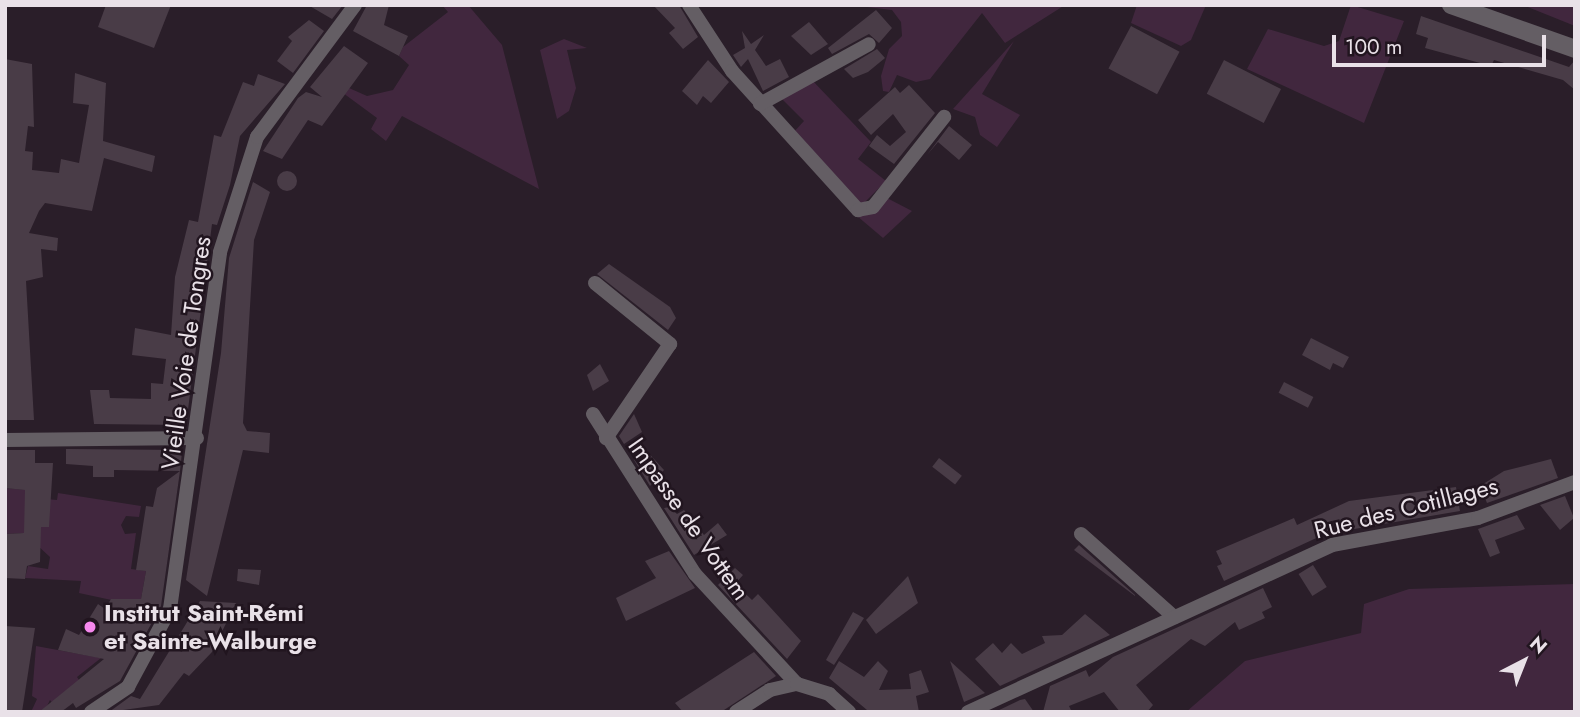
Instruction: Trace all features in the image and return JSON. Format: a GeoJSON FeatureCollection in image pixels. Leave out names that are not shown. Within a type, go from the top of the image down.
{"type":"FeatureCollection","features":[{"type":"Feature","properties":{"kind":"street","name":"Vieille Voie de Tongres"},"geometry":{"type":"LineString","coordinates":[[91,712],[128,687],[164,630],[197,438],[220,252],[257,137],[355,5]]}},
{"type":"Feature","properties":{"kind":"street"},"geometry":{"type":"LineString","coordinates":[[689,5],[760,104],[866,211],[944,117]]}},
{"type":"Feature","properties":{"kind":"street"},"geometry":{"type":"LineString","coordinates":[[1451,5],[1575,49]]}},
{"type":"Feature","properties":{"kind":"street"},"geometry":{"type":"LineString","coordinates":[[760,104],[869,44]]}},
{"type":"Feature","properties":{"kind":"street","name":"Impasse de Vottem"},"geometry":{"type":"LineString","coordinates":[[595,284],[670,344],[606,438]]}},
{"type":"Feature","properties":{"kind":"street","name":"Impasse de Vottem"},"geometry":{"type":"LineString","coordinates":[[593,414],[695,574],[797,684]]}},
{"type":"Feature","properties":{"kind":"street"},"geometry":{"type":"LineString","coordinates":[[5,440],[197,438]]}},
{"type":"Feature","properties":{"kind":"street","name":"Rue des Cotillages"},"geometry":{"type":"LineString","coordinates":[[968,712],[1332,545],[1478,518],[1575,482]]}},
{"type":"Feature","properties":{"kind":"street"},"geometry":{"type":"LineString","coordinates":[[1081,534],[1174,617]]}},
{"type":"Feature","properties":{"kind":"street"},"geometry":{"type":"LineString","coordinates":[[736,712],[770,690],[797,684],[842,709]]}},
{"type":"Feature","properties":{"kind":"shaded area"},"geometry":{"type":"Polygon","coordinates":[[[442,5],[468,5],[502,45],[539,189],[402,116],[386,141],[371,129],[377,118],[343,93],[349,88],[367,96],[393,90],[409,65],[399,56],[403,47],[448,12],[442,5]]]}},
{"type":"Feature","properties":{"kind":"shaded area"},"geometry":{"type":"Polygon","coordinates":[[[850,5],[1065,5],[1005,43],[982,13],[930,79],[916,82],[897,75],[889,92],[883,91],[881,76],[889,49],[902,36],[901,22],[892,10],[850,5]]]}},
{"type":"Feature","properties":{"kind":"shaded area"},"geometry":{"type":"Polygon","coordinates":[[[1137,5],[1206,5],[1191,40],[1181,46],[1131,23],[1137,5]]]}},
{"type":"Feature","properties":{"kind":"shaded area"},"geometry":{"type":"Polygon","coordinates":[[[1351,5],[1404,21],[1364,123],[1247,69],[1268,29],[1324,46],[1339,41],[1351,5]]]}},
{"type":"Feature","properties":{"kind":"shaded area"},"geometry":{"type":"Polygon","coordinates":[[[1523,5],[1575,5],[1575,26],[1523,5]]]}},
{"type":"Feature","properties":{"kind":"shaded area"},"geometry":{"type":"Polygon","coordinates":[[[564,39],[587,48],[567,50],[576,88],[569,111],[557,119],[540,50],[564,39]]]}},
{"type":"Feature","properties":{"kind":"shaded area"},"geometry":{"type":"Polygon","coordinates":[[[1014,41],[982,94],[1020,115],[997,147],[980,135],[975,117],[953,109],[1014,41]]]}},
{"type":"Feature","properties":{"kind":"shaded area"},"geometry":{"type":"Polygon","coordinates":[[[811,79],[871,142],[858,159],[886,181],[862,205],[791,135],[804,121],[778,95],[811,79]]]}},
{"type":"Feature","properties":{"kind":"shaded area"},"geometry":{"type":"Polygon","coordinates":[[[887,198],[912,211],[883,238],[850,210],[887,198]]]}},
{"type":"Feature","properties":{"kind":"shaded area"},"geometry":{"type":"Polygon","coordinates":[[[5,488],[27,490],[39,527],[49,527],[46,499],[57,500],[58,493],[141,506],[139,517],[126,516],[121,525],[125,534],[136,533],[131,569],[146,571],[141,599],[130,604],[79,593],[81,581],[25,578],[28,566],[48,569],[50,557],[24,533],[5,534],[5,488]]]}},
{"type":"Feature","properties":{"kind":"shaded area"},"geometry":{"type":"Polygon","coordinates":[[[1575,584],[1575,712],[1186,712],[1245,661],[1361,633],[1364,604],[1409,589],[1575,584]]]}},
{"type":"Feature","properties":{"kind":"shaded area"},"geometry":{"type":"Polygon","coordinates":[[[36,646],[101,658],[77,677],[81,683],[57,709],[50,700],[44,712],[31,712],[37,699],[32,696],[36,646]]]}},
{"type":"Feature","properties":{"kind":"building"},"geometry":{"type":"Polygon","coordinates":[[[106,5],[171,5],[154,48],[98,27],[106,5]]]}},
{"type":"Feature","properties":{"kind":"building"},"geometry":{"type":"Polygon","coordinates":[[[308,5],[343,5],[332,19],[308,5]]]}},
{"type":"Feature","properties":{"kind":"building"},"geometry":{"type":"Polygon","coordinates":[[[367,5],[389,5],[384,25],[408,36],[399,56],[353,31],[367,5]]]}},
{"type":"Feature","properties":{"kind":"building"},"geometry":{"type":"Polygon","coordinates":[[[653,5],[679,5],[698,37],[683,49],[669,33],[675,28],[653,5]]]}},
{"type":"Feature","properties":{"kind":"building"},"geometry":{"type":"Polygon","coordinates":[[[876,10],[892,28],[879,43],[869,34],[832,54],[828,48],[876,10]]]}},
{"type":"Feature","properties":{"kind":"building"},"geometry":{"type":"Polygon","coordinates":[[[1421,16],[1569,67],[1575,60],[1575,90],[1563,80],[1494,60],[1491,66],[1425,48],[1428,38],[1416,34],[1421,16]]]}},
{"type":"Feature","properties":{"kind":"building"},"geometry":{"type":"Polygon","coordinates":[[[309,20],[324,31],[293,73],[277,61],[292,41],[288,37],[309,20]]]}},
{"type":"Feature","properties":{"kind":"building"},"geometry":{"type":"Polygon","coordinates":[[[809,22],[828,44],[811,55],[791,36],[809,22]]]}},
{"type":"Feature","properties":{"kind":"building"},"geometry":{"type":"Polygon","coordinates":[[[1131,26],[1180,52],[1157,94],[1108,68],[1131,26]]]}},
{"type":"Feature","properties":{"kind":"building"},"geometry":{"type":"Polygon","coordinates":[[[742,31],[751,44],[764,35],[755,50],[766,66],[780,59],[789,77],[763,91],[748,59],[741,67],[733,55],[745,48],[742,31]]]}},
{"type":"Feature","properties":{"kind":"building"},"geometry":{"type":"Polygon","coordinates":[[[344,46],[368,63],[322,126],[308,120],[282,159],[263,151],[298,98],[306,92],[322,97],[310,87],[344,46]]]}},
{"type":"Feature","properties":{"kind":"building"},"geometry":{"type":"Polygon","coordinates":[[[877,49],[885,58],[868,72],[853,78],[844,69],[877,49]]]}},
{"type":"Feature","properties":{"kind":"building"},"geometry":{"type":"Polygon","coordinates":[[[5,59],[32,64],[34,127],[28,126],[25,151],[33,152],[32,170],[59,173],[61,159],[79,163],[89,105],[73,103],[75,73],[106,83],[103,141],[155,156],[152,172],[104,158],[92,211],[45,203],[39,211],[29,233],[58,238],[57,251],[41,249],[43,277],[26,281],[34,420],[5,420],[5,59]]]}},
{"type":"Feature","properties":{"kind":"building"},"geometry":{"type":"Polygon","coordinates":[[[708,60],[729,82],[711,103],[703,96],[697,105],[682,91],[708,60]]]}},
{"type":"Feature","properties":{"kind":"building"},"geometry":{"type":"Polygon","coordinates":[[[1224,60],[1281,89],[1264,123],[1207,94],[1224,60]]]}},
{"type":"Feature","properties":{"kind":"building"},"geometry":{"type":"Polygon","coordinates":[[[258,74],[285,84],[240,136],[230,185],[217,225],[212,224],[186,425],[94,424],[90,390],[109,390],[110,398],[151,399],[151,383],[163,384],[166,359],[132,355],[135,328],[171,335],[175,277],[189,220],[198,222],[214,135],[221,137],[243,82],[254,86],[258,74]]]}},
{"type":"Feature","properties":{"kind":"building"},"geometry":{"type":"Polygon","coordinates":[[[909,85],[935,113],[894,164],[869,146],[877,135],[890,146],[906,132],[893,114],[871,135],[858,120],[895,87],[900,93],[909,85]]]}},
{"type":"Feature","properties":{"kind":"building"},"geometry":{"type":"Polygon","coordinates":[[[949,126],[972,145],[959,160],[938,142],[927,155],[949,126]]]}},
{"type":"Feature","properties":{"kind":"building"},"geometry":{"type":"Polygon","coordinates":[[[287,171],[294,174],[297,181],[294,188],[287,191],[280,188],[277,181],[280,174],[287,171]]]}},
{"type":"Feature","properties":{"kind":"building"},"geometry":{"type":"Polygon","coordinates":[[[253,182],[270,192],[254,240],[243,423],[247,431],[270,433],[269,453],[243,450],[207,596],[186,580],[221,353],[229,258],[253,182]]]}},
{"type":"Feature","properties":{"kind":"building"},"geometry":{"type":"Polygon","coordinates":[[[609,264],[670,307],[676,318],[668,330],[597,274],[609,264]]]}},
{"type":"Feature","properties":{"kind":"building"},"geometry":{"type":"Polygon","coordinates":[[[1311,338],[1349,357],[1343,368],[1333,363],[1330,370],[1302,355],[1311,338]]]}},
{"type":"Feature","properties":{"kind":"building"},"geometry":{"type":"Polygon","coordinates":[[[600,364],[609,381],[593,391],[587,375],[600,364]]]}},
{"type":"Feature","properties":{"kind":"building"},"geometry":{"type":"Polygon","coordinates":[[[1284,382],[1313,397],[1308,408],[1279,393],[1284,382]]]}},
{"type":"Feature","properties":{"kind":"building"},"geometry":{"type":"Polygon","coordinates":[[[634,414],[642,432],[624,444],[619,436],[634,414]]]}},
{"type":"Feature","properties":{"kind":"building"},"geometry":{"type":"Polygon","coordinates":[[[644,448],[664,470],[650,486],[634,460],[644,448]]]}},
{"type":"Feature","properties":{"kind":"building"},"geometry":{"type":"Polygon","coordinates":[[[66,449],[181,450],[180,471],[114,470],[114,477],[93,477],[93,466],[66,464],[66,449]]]}},
{"type":"Feature","properties":{"kind":"building"},"geometry":{"type":"Polygon","coordinates":[[[5,450],[35,450],[35,463],[53,463],[49,527],[41,527],[40,562],[27,566],[25,579],[5,578],[5,534],[24,533],[25,490],[5,488],[5,450]]]}},
{"type":"Feature","properties":{"kind":"building"},"geometry":{"type":"Polygon","coordinates":[[[939,458],[962,476],[955,485],[932,467],[939,458]]]}},
{"type":"Feature","properties":{"kind":"building"},"geometry":{"type":"Polygon","coordinates":[[[1551,459],[1558,478],[1487,503],[1480,486],[1504,471],[1551,459]]]}},
{"type":"Feature","properties":{"kind":"building"},"geometry":{"type":"Polygon","coordinates":[[[180,471],[161,606],[120,681],[76,708],[73,703],[61,712],[39,712],[104,659],[58,650],[66,629],[79,635],[98,604],[105,609],[111,599],[141,599],[146,571],[136,570],[146,506],[153,507],[157,488],[180,471]]]}},
{"type":"Feature","properties":{"kind":"building"},"geometry":{"type":"Polygon","coordinates":[[[1456,487],[1460,511],[1325,534],[1224,581],[1217,566],[1222,564],[1216,551],[1294,518],[1297,525],[1349,501],[1456,487]]]}},
{"type":"Feature","properties":{"kind":"building"},"geometry":{"type":"Polygon","coordinates":[[[1565,496],[1574,518],[1560,530],[1540,505],[1565,496]]]}},
{"type":"Feature","properties":{"kind":"building"},"geometry":{"type":"Polygon","coordinates":[[[670,507],[677,514],[684,510],[704,535],[718,523],[727,535],[694,555],[664,508],[670,507]]]}},
{"type":"Feature","properties":{"kind":"building"},"geometry":{"type":"Polygon","coordinates":[[[1517,515],[1525,529],[1495,540],[1500,553],[1490,557],[1478,529],[1517,515]]]}},
{"type":"Feature","properties":{"kind":"building"},"geometry":{"type":"Polygon","coordinates":[[[1079,545],[1135,595],[1135,596],[1074,550],[1079,545]]]}},
{"type":"Feature","properties":{"kind":"building"},"geometry":{"type":"Polygon","coordinates":[[[669,551],[695,588],[626,621],[616,598],[656,578],[645,561],[669,551]]]}},
{"type":"Feature","properties":{"kind":"building"},"geometry":{"type":"Polygon","coordinates":[[[1313,565],[1327,587],[1312,596],[1299,574],[1313,565]]]}},
{"type":"Feature","properties":{"kind":"building"},"geometry":{"type":"Polygon","coordinates":[[[735,568],[743,575],[735,584],[752,600],[758,594],[801,641],[787,659],[718,585],[735,568]]]}},
{"type":"Feature","properties":{"kind":"building"},"geometry":{"type":"Polygon","coordinates":[[[238,569],[261,570],[259,585],[237,581],[238,569]]]}},
{"type":"Feature","properties":{"kind":"building"},"geometry":{"type":"Polygon","coordinates":[[[908,576],[918,603],[876,634],[866,620],[908,576]]]}},
{"type":"Feature","properties":{"kind":"building"},"geometry":{"type":"Polygon","coordinates":[[[1263,588],[1272,607],[1262,612],[1265,618],[1239,630],[1235,622],[1205,646],[1191,639],[1136,685],[1153,705],[1147,712],[1120,712],[1104,692],[1069,706],[1072,712],[1043,712],[1050,686],[1086,670],[1089,677],[1113,657],[1263,588]]]}},
{"type":"Feature","properties":{"kind":"building"},"geometry":{"type":"Polygon","coordinates":[[[200,601],[236,603],[212,652],[189,676],[184,673],[159,705],[109,712],[131,696],[140,699],[200,601]]]}},
{"type":"Feature","properties":{"kind":"building"},"geometry":{"type":"Polygon","coordinates":[[[853,612],[864,618],[834,665],[826,660],[853,612]]]}},
{"type":"Feature","properties":{"kind":"building"},"geometry":{"type":"Polygon","coordinates":[[[1085,614],[1110,635],[1000,686],[975,659],[993,643],[1002,653],[1011,643],[1022,654],[1045,643],[1042,636],[1062,635],[1085,614]]]}},
{"type":"Feature","properties":{"kind":"building"},"geometry":{"type":"Polygon","coordinates":[[[5,626],[35,628],[22,712],[5,712],[5,626]]]}},
{"type":"Feature","properties":{"kind":"building"},"geometry":{"type":"Polygon","coordinates":[[[754,652],[776,676],[721,712],[683,712],[675,703],[754,652]]]}},
{"type":"Feature","properties":{"kind":"building"},"geometry":{"type":"Polygon","coordinates":[[[839,661],[864,677],[878,661],[888,671],[879,690],[911,689],[909,674],[921,670],[929,692],[916,696],[919,712],[867,710],[829,678],[839,661]]]}},
{"type":"Feature","properties":{"kind":"building"},"geometry":{"type":"Polygon","coordinates":[[[950,661],[985,693],[964,702],[950,661]]]}},
{"type":"Feature","properties":{"kind":"building"},"geometry":{"type":"Polygon","coordinates":[[[1025,699],[1034,712],[995,712],[1020,700],[1025,699]]]}},
{"type":"Feature","properties":{"kind":"place","name":"Institut Saint-Rémi et Sainte-Walburge"},"geometry":{"type":"Point","coordinates":[90,627]}}]}
